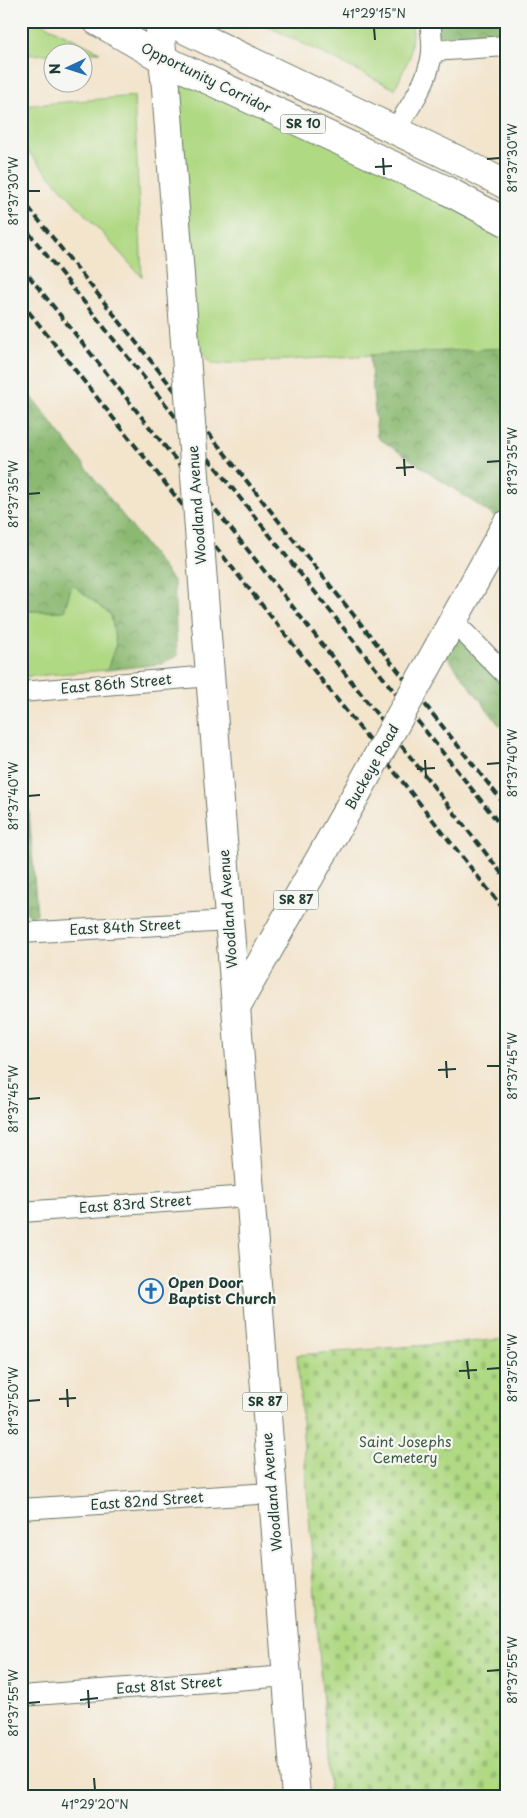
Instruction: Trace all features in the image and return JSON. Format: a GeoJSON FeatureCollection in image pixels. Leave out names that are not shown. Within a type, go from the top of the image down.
{"type":"FeatureCollection","features":[{"type":"Feature","properties":{"kind":"main road","name":"Opportunity Corridor"},"geometry":{"type":"LineString","coordinates":[[97,21],[163,59],[444,189],[506,222]]}},
{"type":"Feature","properties":{"kind":"main road","name":"Woodland Avenue"},"geometry":{"type":"LineString","coordinates":[[159,21],[296,1797]]}},
{"type":"Feature","properties":{"kind":"main road","name":"SR 10"},"geometry":{"type":"LineString","coordinates":[[167,21],[506,185]]}},
{"type":"Feature","properties":{"kind":"main road","name":"Buckeye Road"},"geometry":{"type":"LineString","coordinates":[[236,1008],[506,525]]}},
{"type":"Feature","properties":{"kind":"street"},"geometry":{"type":"LineString","coordinates":[[395,130],[411,106],[426,74],[432,52],[430,21]]}},
{"type":"Feature","properties":{"kind":"street"},"geometry":{"type":"LineString","coordinates":[[432,52],[506,46]]}},
{"type":"Feature","properties":{"kind":"street"},"geometry":{"type":"LineString","coordinates":[[453,621],[506,675]]}},
{"type":"Feature","properties":{"kind":"street","name":"East 86th Street"},"geometry":{"type":"LineString","coordinates":[[21,692],[210,676]]}},
{"type":"Feature","properties":{"kind":"street","name":"East 84th Street"},"geometry":{"type":"LineString","coordinates":[[21,933],[229,921]]}},
{"type":"Feature","properties":{"kind":"street","name":"East 83rd Street"},"geometry":{"type":"LineString","coordinates":[[21,1212],[249,1196]]}},
{"type":"Feature","properties":{"kind":"street","name":"East 82nd Street"},"geometry":{"type":"LineString","coordinates":[[21,1508],[272,1493]]}},
{"type":"Feature","properties":{"kind":"street","name":"East 81st Street"},"geometry":{"type":"LineString","coordinates":[[21,1696],[287,1676]]}},
{"type":"Feature","properties":{"kind":"green space"},"geometry":{"type":"Polygon","coordinates":[[[21,21],[37,21],[80,42],[42,42],[42,54],[21,55],[21,21]]]}},
{"type":"Feature","properties":{"kind":"green space"},"geometry":{"type":"Polygon","coordinates":[[[257,21],[413,21],[410,56],[395,89],[257,21]]]}},
{"type":"Feature","properties":{"kind":"green space"},"geometry":{"type":"Polygon","coordinates":[[[430,21],[506,21],[506,46],[432,51],[430,21]]]}},
{"type":"Feature","properties":{"kind":"green space"},"geometry":{"type":"Polygon","coordinates":[[[92,48],[100,52],[92,52],[92,48]]]}},
{"type":"Feature","properties":{"kind":"green space"},"geometry":{"type":"Polygon","coordinates":[[[163,59],[506,222],[506,348],[212,364],[183,325],[163,59]]]}},
{"type":"Feature","properties":{"kind":"green space"},"geometry":{"type":"Polygon","coordinates":[[[134,96],[142,277],[21,144],[21,106],[134,96]]]}},
{"type":"Feature","properties":{"kind":"green space"},"geometry":{"type":"Polygon","coordinates":[[[506,348],[506,524],[377,437],[370,355],[506,348]]]}},
{"type":"Feature","properties":{"kind":"green space"},"geometry":{"type":"Polygon","coordinates":[[[21,383],[174,582],[177,656],[161,664],[107,670],[116,644],[111,615],[72,584],[64,611],[21,611],[21,444],[26,441],[21,435],[21,383]]]}},
{"type":"Feature","properties":{"kind":"green space"},"geometry":{"type":"Polygon","coordinates":[[[72,584],[111,615],[116,644],[107,670],[21,677],[21,611],[64,611],[72,584]]]}},
{"type":"Feature","properties":{"kind":"green space"},"geometry":{"type":"Polygon","coordinates":[[[453,621],[506,675],[506,734],[439,646],[453,621]]]}},
{"type":"Feature","properties":{"kind":"green space"},"geometry":{"type":"Polygon","coordinates":[[[21,712],[37,914],[30,916],[21,907],[21,712]]]}},
{"type":"Feature","properties":{"kind":"green space","name":"Saint Josephs Cemetery"},"geometry":{"type":"Polygon","coordinates":[[[506,1339],[506,1797],[330,1797],[297,1355],[506,1339]]]}},
{"type":"Feature","properties":{"kind":"railway"},"geometry":{"type":"LineString","coordinates":[[21,198],[506,806]]}},
{"type":"Feature","properties":{"kind":"railway"},"geometry":{"type":"LineString","coordinates":[[21,223],[506,832]]}},
{"type":"Feature","properties":{"kind":"railway"},"geometry":{"type":"LineString","coordinates":[[21,266],[278,588],[506,879]]}},
{"type":"Feature","properties":{"kind":"railway"},"geometry":{"type":"LineString","coordinates":[[21,302],[506,912]]}},
{"type":"Feature","properties":{"kind":"place","name":"Open Door Baptist Church"},"geometry":{"type":"Point","coordinates":[151,1291]}}]}
